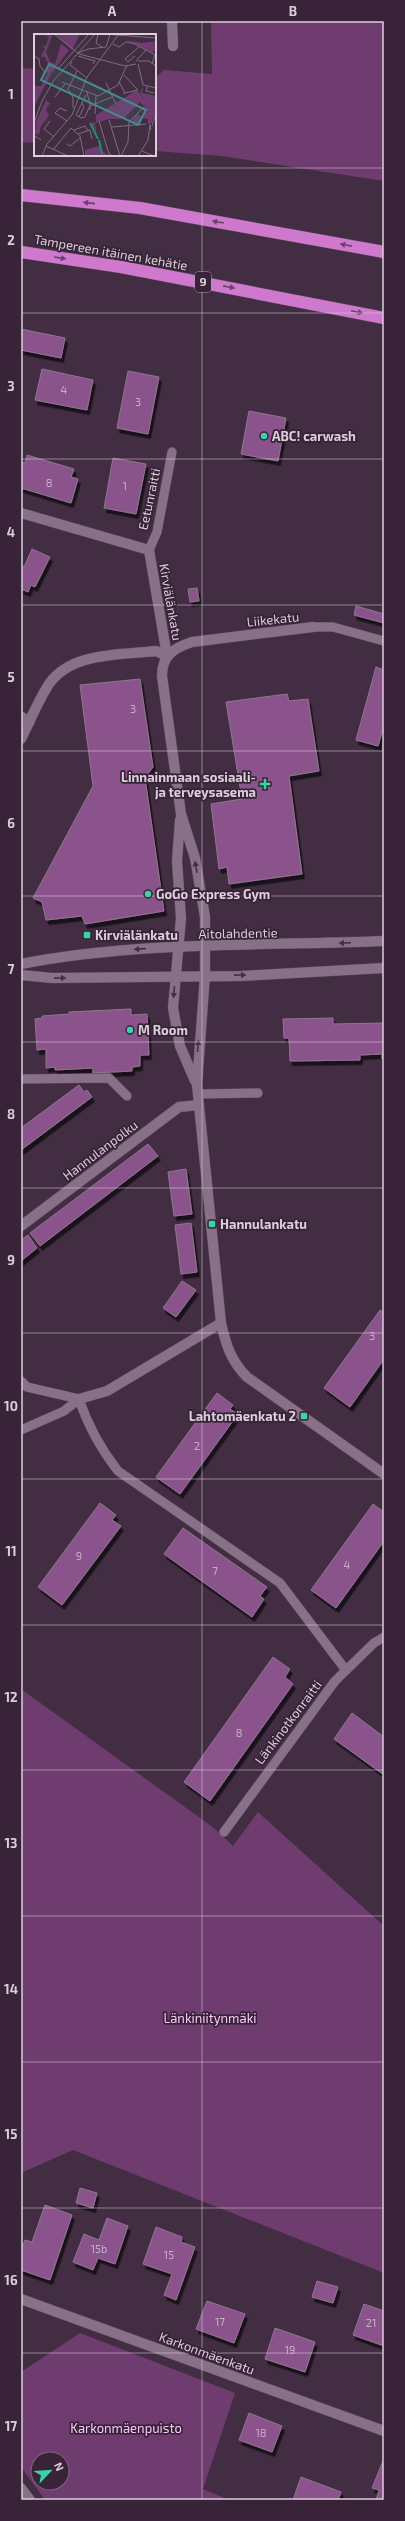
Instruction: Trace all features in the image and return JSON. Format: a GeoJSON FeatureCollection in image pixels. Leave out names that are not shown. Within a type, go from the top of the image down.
{"type":"FeatureCollection","features":[{"type":"Feature","properties":{"kind":"highway"},"geometry":{"type":"LineString","coordinates":[[21,195],[140,208],[384,252]]}},
{"type":"Feature","properties":{"kind":"highway","name":"Tampereen itäinen kehätie"},"geometry":{"type":"LineString","coordinates":[[21,252],[121,267],[384,318]]}},
{"type":"Feature","properties":{"kind":"street"},"geometry":{"type":"LineString","coordinates":[[172,21],[173,46]]}},
{"type":"Feature","properties":{"kind":"street","name":"Kirviälänkatu"},"geometry":{"type":"LineString","coordinates":[[21,513],[149,550],[167,656],[163,662],[162,676],[181,814],[195,858],[205,916],[205,975]]}},
{"type":"Feature","properties":{"kind":"street","name":"Liikekatu"},"geometry":{"type":"LineString","coordinates":[[167,656],[176,648],[192,642],[313,627]]}},
{"type":"Feature","properties":{"kind":"street"},"geometry":{"type":"LineString","coordinates":[[21,739],[25,719],[50,684],[61,671],[77,661],[156,651],[167,656]]}},
{"type":"Feature","properties":{"kind":"street","name":"Kirviälänkatu"},"geometry":{"type":"LineString","coordinates":[[176,976],[181,912],[177,861],[181,814]]}},
{"type":"Feature","properties":{"kind":"street","name":"Aitolahdentie"},"geometry":{"type":"LineString","coordinates":[[21,964],[50,958],[179,947],[384,941]]}},
{"type":"Feature","properties":{"kind":"street"},"geometry":{"type":"LineString","coordinates":[[21,975],[52,978],[205,975],[241,976],[384,968]]}},
{"type":"Feature","properties":{"kind":"street"},"geometry":{"type":"LineString","coordinates":[[205,975],[197,1090],[221,1323],[228,1351],[236,1366],[247,1378],[384,1474]]}},
{"type":"Feature","properties":{"kind":"street"},"geometry":{"type":"LineString","coordinates":[[176,976],[173,1008],[180,1046],[197,1090]]}},
{"type":"Feature","properties":{"kind":"street","name":"Hannulanpolku"},"geometry":{"type":"LineString","coordinates":[[21,1226],[178,1107],[199,1105]]}},
{"type":"Feature","properties":{"kind":"street"},"geometry":{"type":"LineString","coordinates":[[78,1399],[107,1391],[221,1323]]}},
{"type":"Feature","properties":{"kind":"street","name":"Karkonmäenkatu"},"geometry":{"type":"LineString","coordinates":[[21,2299],[384,2432]]}},
{"type":"Feature","properties":{"kind":"street"},"geometry":{"type":"LineString","coordinates":[[21,2488],[30,2500]]}},
{"type":"Feature","properties":{"kind":"lane","name":"Eetunraitti"},"geometry":{"type":"LineString","coordinates":[[149,550],[157,532],[172,452]]}},
{"type":"Feature","properties":{"kind":"lane","name":"Liikekatu"},"geometry":{"type":"LineString","coordinates":[[313,627],[334,627],[384,641]]}},
{"type":"Feature","properties":{"kind":"lane"},"geometry":{"type":"LineString","coordinates":[[21,1080],[109,1078],[127,1096]]}},
{"type":"Feature","properties":{"kind":"lane"},"geometry":{"type":"LineString","coordinates":[[197,1090],[258,1093]]}},
{"type":"Feature","properties":{"kind":"lane"},"geometry":{"type":"LineString","coordinates":[[21,1381],[27,1387],[78,1399]]}},
{"type":"Feature","properties":{"kind":"lane"},"geometry":{"type":"LineString","coordinates":[[21,1430],[64,1411],[78,1399]]}},
{"type":"Feature","properties":{"kind":"lane"},"geometry":{"type":"LineString","coordinates":[[78,1399],[87,1425],[102,1450],[118,1471],[280,1583],[345,1669]]}},
{"type":"Feature","properties":{"kind":"lane","name":"Länkinotkonraitti"},"geometry":{"type":"LineString","coordinates":[[224,1832],[276,1758],[345,1669],[384,1637]]}},
{"type":"Feature","properties":{"kind":"green space"},"geometry":{"type":"Polygon","coordinates":[[[384,21],[384,181],[222,156],[156,151],[156,77],[164,70],[212,74],[211,22],[384,21]]]}},
{"type":"Feature","properties":{"kind":"green space"},"geometry":{"type":"Polygon","coordinates":[[[21,68],[34,69],[34,143],[21,142],[21,68]]]}},
{"type":"Feature","properties":{"kind":"green space","name":"Länkiniitynmäki"},"geometry":{"type":"Polygon","coordinates":[[[21,1689],[214,1828],[233,1846],[258,1812],[384,1926],[384,2273],[73,2150],[21,2173],[21,1689]]]}},
{"type":"Feature","properties":{"kind":"green space","name":"Karkonmäenpuisto"},"geometry":{"type":"Polygon","coordinates":[[[80,2333],[235,2393],[203,2489],[229,2500],[45,2500],[38,2491],[70,2491],[70,2451],[30,2451],[30,2479],[21,2467],[21,2372],[80,2333]]]}},
{"type":"Feature","properties":{"kind":"building"},"geometry":{"type":"Polygon","coordinates":[[[21,329],[65,338],[61,358],[21,350],[21,329]]]}},
{"type":"Feature","properties":{"kind":"building"},"geometry":{"type":"Polygon","coordinates":[[[42,369],[93,380],[87,410],[35,400],[42,369]]]}},
{"type":"Feature","properties":{"kind":"building"},"geometry":{"type":"Polygon","coordinates":[[[128,371],[159,377],[148,434],[117,428],[128,371]]]}},
{"type":"Feature","properties":{"kind":"building","name":"ABC! carwash"},"geometry":{"type":"Polygon","coordinates":[[[249,411],[286,418],[278,461],[241,454],[249,411]]]}},
{"type":"Feature","properties":{"kind":"building"},"geometry":{"type":"Polygon","coordinates":[[[27,455],[74,469],[71,477],[78,479],[71,503],[21,488],[21,462],[25,463],[27,455]]]}},
{"type":"Feature","properties":{"kind":"building"},"geometry":{"type":"Polygon","coordinates":[[[113,458],[146,464],[136,514],[104,508],[113,458]]]}},
{"type":"Feature","properties":{"kind":"building"},"geometry":{"type":"Polygon","coordinates":[[[32,549],[50,557],[35,587],[31,585],[28,592],[21,589],[21,565],[24,567],[32,549]]]}},
{"type":"Feature","properties":{"kind":"building"},"geometry":{"type":"Polygon","coordinates":[[[197,588],[199,601],[190,602],[188,589],[197,588]]]}},
{"type":"Feature","properties":{"kind":"building"},"geometry":{"type":"Polygon","coordinates":[[[356,606],[384,614],[384,623],[354,615],[356,606]]]}},
{"type":"Feature","properties":{"kind":"building"},"geometry":{"type":"Polygon","coordinates":[[[376,667],[384,670],[384,725],[378,746],[356,740],[376,667]]]}},
{"type":"Feature","properties":{"kind":"building"},"geometry":{"type":"Polygon","coordinates":[[[140,679],[153,767],[145,778],[164,911],[85,924],[82,916],[46,920],[42,902],[33,898],[93,786],[80,685],[140,679]]]}},
{"type":"Feature","properties":{"kind":"building","name":"Linnainmaan sosiaali- ja terveysasema"},"geometry":{"type":"Polygon","coordinates":[[[287,694],[289,701],[308,699],[319,771],[289,776],[302,874],[229,884],[227,867],[219,869],[211,804],[242,799],[226,702],[287,694]]]}},
{"type":"Feature","properties":{"kind":"building"},"geometry":{"type":"Polygon","coordinates":[[[131,1009],[131,1015],[147,1014],[149,1055],[140,1055],[140,1066],[132,1067],[132,1071],[93,1073],[93,1068],[55,1070],[55,1067],[46,1068],[46,1049],[37,1050],[35,1019],[42,1018],[42,1016],[69,1014],[69,1012],[131,1009]]]}},
{"type":"Feature","properties":{"kind":"building"},"geometry":{"type":"Polygon","coordinates":[[[333,1018],[333,1024],[384,1023],[384,1059],[382,1059],[382,1054],[360,1055],[360,1060],[290,1061],[289,1038],[284,1038],[283,1019],[333,1018]]]}},
{"type":"Feature","properties":{"kind":"building"},"geometry":{"type":"Polygon","coordinates":[[[79,1085],[84,1092],[87,1090],[92,1097],[21,1150],[21,1128],[79,1085]]]}},
{"type":"Feature","properties":{"kind":"building"},"geometry":{"type":"Polygon","coordinates":[[[148,1144],[158,1156],[40,1246],[30,1233],[148,1144]]]}},
{"type":"Feature","properties":{"kind":"building"},"geometry":{"type":"Polygon","coordinates":[[[186,1169],[192,1214],[174,1216],[168,1172],[186,1169]]]}},
{"type":"Feature","properties":{"kind":"building"},"geometry":{"type":"Polygon","coordinates":[[[191,1223],[197,1272],[181,1274],[175,1225],[191,1223]]]}},
{"type":"Feature","properties":{"kind":"building"},"geometry":{"type":"Polygon","coordinates":[[[28,1235],[37,1248],[21,1261],[21,1240],[28,1235]]]}},
{"type":"Feature","properties":{"kind":"building"},"geometry":{"type":"Polygon","coordinates":[[[182,1281],[196,1290],[176,1317],[163,1308],[182,1281]]]}},
{"type":"Feature","properties":{"kind":"building"},"geometry":{"type":"Polygon","coordinates":[[[380,1310],[384,1313],[384,1359],[350,1407],[324,1388],[380,1310]]]}},
{"type":"Feature","properties":{"kind":"building"},"geometry":{"type":"Polygon","coordinates":[[[217,1393],[233,1405],[230,1409],[238,1414],[180,1494],[156,1477],[217,1393]]]}},
{"type":"Feature","properties":{"kind":"building"},"geometry":{"type":"Polygon","coordinates":[[[100,1503],[116,1515],[112,1520],[121,1526],[62,1605],[38,1587],[100,1503]]]}},
{"type":"Feature","properties":{"kind":"building"},"geometry":{"type":"Polygon","coordinates":[[[373,1504],[384,1512],[384,1541],[336,1608],[311,1590],[373,1504]]]}},
{"type":"Feature","properties":{"kind":"building"},"geometry":{"type":"Polygon","coordinates":[[[183,1528],[267,1587],[260,1596],[264,1599],[252,1617],[164,1554],[183,1528]]]}},
{"type":"Feature","properties":{"kind":"building"},"geometry":{"type":"Polygon","coordinates":[[[273,1657],[290,1669],[285,1677],[293,1684],[210,1801],[184,1782],[273,1657]]]}},
{"type":"Feature","properties":{"kind":"building"},"geometry":{"type":"Polygon","coordinates":[[[352,1713],[384,1737],[384,1775],[334,1739],[352,1713]]]}},
{"type":"Feature","properties":{"kind":"building"},"geometry":{"type":"Polygon","coordinates":[[[80,2188],[97,2193],[93,2208],[76,2203],[80,2188]]]}},
{"type":"Feature","properties":{"kind":"building"},"geometry":{"type":"Polygon","coordinates":[[[45,2205],[72,2215],[50,2280],[21,2270],[21,2250],[25,2240],[32,2242],[45,2205]]]}},
{"type":"Feature","properties":{"kind":"building"},"geometry":{"type":"Polygon","coordinates":[[[107,2218],[128,2226],[115,2264],[98,2258],[93,2270],[73,2262],[84,2234],[99,2240],[107,2218]]]}},
{"type":"Feature","properties":{"kind":"building"},"geometry":{"type":"Polygon","coordinates":[[[156,2227],[182,2237],[181,2242],[195,2247],[176,2300],[164,2295],[172,2274],[143,2264],[156,2227]]]}},
{"type":"Feature","properties":{"kind":"building"},"geometry":{"type":"Polygon","coordinates":[[[317,2281],[338,2287],[333,2303],[312,2297],[317,2281]]]}},
{"type":"Feature","properties":{"kind":"building"},"geometry":{"type":"Polygon","coordinates":[[[207,2301],[245,2314],[234,2343],[196,2329],[207,2301]]]}},
{"type":"Feature","properties":{"kind":"building"},"geometry":{"type":"Polygon","coordinates":[[[364,2304],[384,2311],[384,2346],[353,2335],[364,2304]]]}},
{"type":"Feature","properties":{"kind":"building"},"geometry":{"type":"Polygon","coordinates":[[[275,2328],[315,2342],[305,2372],[265,2359],[275,2328]]]}},
{"type":"Feature","properties":{"kind":"building"},"geometry":{"type":"Polygon","coordinates":[[[249,2413],[282,2426],[272,2452],[239,2440],[249,2413]]]}},
{"type":"Feature","properties":{"kind":"building"},"geometry":{"type":"Polygon","coordinates":[[[383,2461],[384,2500],[376,2500],[379,2490],[372,2488],[383,2461]]]}},
{"type":"Feature","properties":{"kind":"building"},"geometry":{"type":"Polygon","coordinates":[[[301,2477],[341,2492],[338,2500],[293,2500],[301,2477]]]}},
{"type":"Feature","properties":{"kind":"place","name":"ABC! carwash"},"geometry":{"type":"Point","coordinates":[264,436]}},
{"type":"Feature","properties":{"kind":"place","name":"Linnainmaan sosiaali- ja terveysasema"},"geometry":{"type":"Point","coordinates":[265,784]}},
{"type":"Feature","properties":{"kind":"place","name":"GoGo Express Gym"},"geometry":{"type":"Point","coordinates":[148,894]}},
{"type":"Feature","properties":{"kind":"place","name":"Kirviälänkatu"},"geometry":{"type":"Point","coordinates":[87,935]}},
{"type":"Feature","properties":{"kind":"place","name":"M Room"},"geometry":{"type":"Point","coordinates":[130,1030]}},
{"type":"Feature","properties":{"kind":"place","name":"Hannulankatu"},"geometry":{"type":"Point","coordinates":[212,1224]}},
{"type":"Feature","properties":{"kind":"place","name":"Lahtomäenkatu 2"},"geometry":{"type":"Point","coordinates":[304,1416]}}]}
